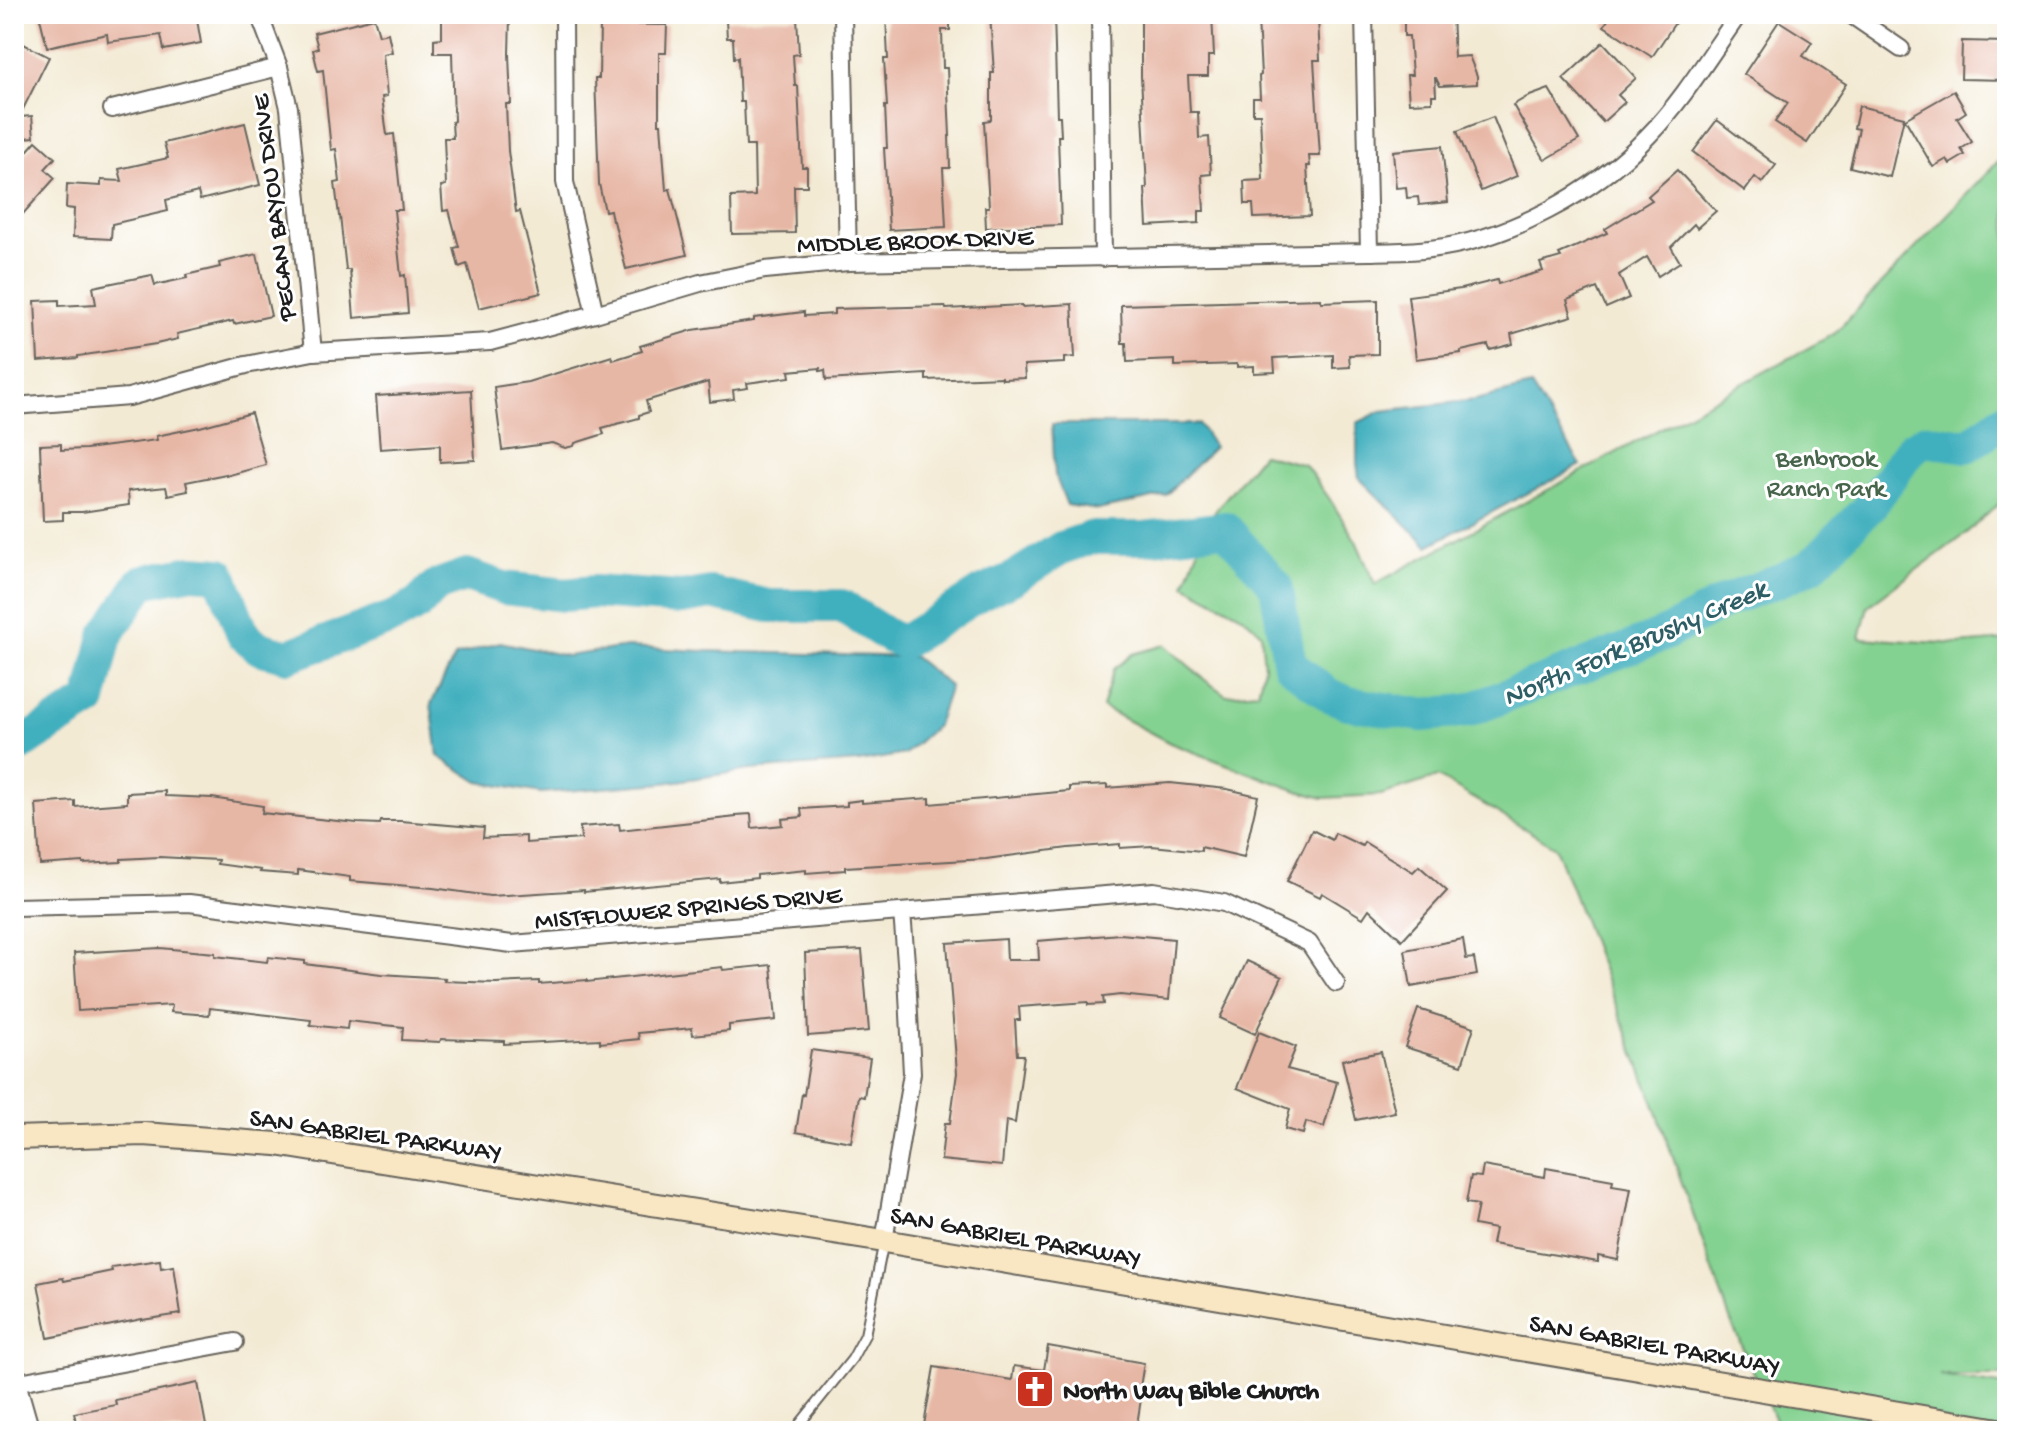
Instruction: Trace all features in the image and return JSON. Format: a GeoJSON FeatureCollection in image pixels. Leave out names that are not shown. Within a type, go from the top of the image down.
{"type":"FeatureCollection","features":[{"type":"Feature","properties":{"kind":"street","name":"PECAN BAYOU DRIVE"},"geometry":{"type":"LineString","coordinates":[[259,14],[279,67],[289,108],[313,352]]}},
{"type":"Feature","properties":{"kind":"street"},"geometry":{"type":"LineString","coordinates":[[564,14],[565,182],[595,314]]}},
{"type":"Feature","properties":{"kind":"street"},"geometry":{"type":"LineString","coordinates":[[843,14],[848,262]]}},
{"type":"Feature","properties":{"kind":"street"},"geometry":{"type":"LineString","coordinates":[[1100,14],[1103,258]]}},
{"type":"Feature","properties":{"kind":"street"},"geometry":{"type":"LineString","coordinates":[[1364,14],[1369,252]]}},
{"type":"Feature","properties":{"kind":"street","name":"MIDDLE BROOK DRIVE"},"geometry":{"type":"LineString","coordinates":[[14,406],[129,397],[246,365],[313,352],[490,342],[713,280],[765,270],[848,262],[1430,250],[1474,241],[1552,209],[1621,164],[1681,96],[1739,14]]}},
{"type":"Feature","properties":{"kind":"street"},"geometry":{"type":"LineString","coordinates":[[1850,14],[1901,49]]}},
{"type":"Feature","properties":{"kind":"street"},"geometry":{"type":"LineString","coordinates":[[112,109],[279,67]]}},
{"type":"Feature","properties":{"kind":"street","name":"MISTFLOWER SPRINGS DRIVE"},"geometry":{"type":"LineString","coordinates":[[14,907],[189,903],[512,944],[1154,891],[1224,903],[1309,943],[1336,983]]}},
{"type":"Feature","properties":{"kind":"street"},"geometry":{"type":"LineString","coordinates":[[884,1241],[912,1073],[902,912]]}},
{"type":"Feature","properties":{"kind":"street","name":"SAN GABRIEL PARKWAY"},"geometry":{"type":"LineString","coordinates":[[14,1138],[144,1134],[276,1144],[884,1241],[2005,1431]]}},
{"type":"Feature","properties":{"kind":"street"},"geometry":{"type":"LineString","coordinates":[[16,1383],[235,1342]]}},
{"type":"Feature","properties":{"kind":"street"},"geometry":{"type":"LineString","coordinates":[[14,1363],[16,1383],[31,1431]]}},
{"type":"Feature","properties":{"kind":"lane"},"geometry":{"type":"LineString","coordinates":[[794,1431],[852,1359],[865,1335],[884,1241]]}},
{"type":"Feature","properties":{"kind":"green space","name":"Benbrook Ranch Park"},"geometry":{"type":"Polygon","coordinates":[[[2007,152],[2007,497],[1965,534],[1868,606],[1860,638],[1958,644],[2007,640],[2007,1374],[1940,1376],[2007,1386],[2007,1431],[1780,1431],[1731,1322],[1652,1098],[1555,847],[1438,777],[1381,795],[1323,798],[1170,743],[1102,707],[1114,669],[1133,654],[1165,645],[1226,695],[1258,692],[1264,666],[1261,633],[1244,617],[1185,585],[1211,516],[1262,454],[1305,465],[1356,541],[1375,584],[1834,334],[2007,152]]]}},
{"type":"Feature","properties":{"kind":"water"},"geometry":{"type":"Polygon","coordinates":[[[1531,386],[1581,465],[1428,546],[1359,478],[1357,423],[1381,411],[1476,400],[1531,386]]]}},
{"type":"Feature","properties":{"kind":"water"},"geometry":{"type":"Polygon","coordinates":[[[1052,424],[1199,424],[1214,447],[1166,495],[1098,510],[1067,505],[1055,475],[1052,424]]]}},
{"type":"Feature","properties":{"kind":"water"},"geometry":{"type":"Polygon","coordinates":[[[500,642],[567,656],[627,647],[914,657],[950,686],[937,725],[905,754],[859,762],[750,770],[664,783],[541,793],[479,782],[438,756],[431,704],[455,656],[500,642]]]}},
{"type":"Feature","properties":{"kind":"building"},"geometry":{"type":"Polygon","coordinates":[[[39,14],[196,14],[201,43],[164,50],[161,35],[108,42],[107,34],[47,47],[39,14]]]}},
{"type":"Feature","properties":{"kind":"building"},"geometry":{"type":"Polygon","coordinates":[[[950,14],[950,30],[942,30],[950,136],[950,168],[943,168],[946,227],[889,230],[884,148],[887,148],[886,16],[950,14]]]}},
{"type":"Feature","properties":{"kind":"building"},"geometry":{"type":"Polygon","coordinates":[[[990,14],[1054,14],[1057,116],[1060,116],[1061,136],[1058,136],[1061,225],[986,228],[985,207],[989,207],[984,121],[991,120],[991,73],[994,73],[990,14]]]}},
{"type":"Feature","properties":{"kind":"building"},"geometry":{"type":"Polygon","coordinates":[[[1141,14],[1212,14],[1214,56],[1208,56],[1208,76],[1188,76],[1190,112],[1198,112],[1199,138],[1209,137],[1211,174],[1202,175],[1204,211],[1199,211],[1199,223],[1147,226],[1141,14]]]}},
{"type":"Feature","properties":{"kind":"building"},"geometry":{"type":"Polygon","coordinates":[[[1452,14],[1454,57],[1469,56],[1477,84],[1440,86],[1435,78],[1436,95],[1432,95],[1432,102],[1409,103],[1407,75],[1412,75],[1409,36],[1404,36],[1404,16],[1452,14]]]}},
{"type":"Feature","properties":{"kind":"building"},"geometry":{"type":"Polygon","coordinates":[[[1612,14],[1681,14],[1652,57],[1604,26],[1612,14]]]}},
{"type":"Feature","properties":{"kind":"building"},"geometry":{"type":"Polygon","coordinates":[[[442,15],[510,16],[511,104],[506,104],[508,151],[516,212],[520,211],[541,293],[479,308],[467,264],[459,267],[454,248],[459,247],[449,210],[443,211],[441,186],[446,185],[444,138],[453,138],[454,121],[452,53],[434,53],[434,39],[442,38],[442,15]]]}},
{"type":"Feature","properties":{"kind":"building"},"geometry":{"type":"Polygon","coordinates":[[[797,17],[799,54],[793,55],[795,86],[798,86],[802,167],[807,167],[807,186],[794,186],[795,233],[732,234],[731,197],[755,196],[754,146],[746,146],[738,57],[734,58],[733,38],[727,38],[726,20],[797,17]]]}},
{"type":"Feature","properties":{"kind":"building"},"geometry":{"type":"Polygon","coordinates":[[[1318,17],[1320,60],[1314,60],[1320,156],[1309,156],[1310,166],[1307,166],[1310,216],[1254,218],[1253,204],[1245,204],[1244,181],[1263,180],[1260,114],[1253,114],[1253,98],[1260,98],[1258,20],[1318,17]]]}},
{"type":"Feature","properties":{"kind":"building"},"geometry":{"type":"Polygon","coordinates":[[[374,18],[379,35],[388,33],[392,52],[383,54],[387,96],[382,97],[387,135],[394,134],[402,210],[394,210],[408,313],[354,318],[350,270],[346,270],[335,183],[340,182],[336,149],[331,150],[323,70],[318,71],[313,50],[318,48],[314,33],[374,18]]]}},
{"type":"Feature","properties":{"kind":"building"},"geometry":{"type":"Polygon","coordinates":[[[1779,21],[1812,42],[1803,56],[1846,84],[1807,143],[1775,122],[1788,103],[1744,74],[1779,21]]]}},
{"type":"Feature","properties":{"kind":"building"},"geometry":{"type":"Polygon","coordinates":[[[600,24],[667,25],[666,53],[659,53],[659,124],[666,190],[670,189],[687,255],[626,269],[614,221],[610,210],[605,211],[599,184],[595,78],[599,78],[600,24]]]}},
{"type":"Feature","properties":{"kind":"building"},"geometry":{"type":"Polygon","coordinates":[[[14,39],[49,57],[19,117],[32,116],[34,137],[14,139],[14,39]]]}},
{"type":"Feature","properties":{"kind":"building"},"geometry":{"type":"Polygon","coordinates":[[[1962,41],[2007,42],[2007,80],[1961,79],[1962,41]]]}},
{"type":"Feature","properties":{"kind":"building"},"geometry":{"type":"Polygon","coordinates":[[[1603,42],[1636,78],[1618,95],[1625,102],[1603,122],[1563,79],[1603,42]]]}},
{"type":"Feature","properties":{"kind":"building"},"geometry":{"type":"Polygon","coordinates":[[[1549,89],[1579,140],[1545,160],[1513,105],[1549,89]]]}},
{"type":"Feature","properties":{"kind":"building"},"geometry":{"type":"Polygon","coordinates":[[[1954,91],[1966,112],[1957,118],[1972,142],[1961,149],[1965,155],[1950,164],[1947,159],[1933,167],[1905,119],[1954,91]]]}},
{"type":"Feature","properties":{"kind":"building"},"geometry":{"type":"Polygon","coordinates":[[[1859,106],[1904,117],[1890,177],[1850,167],[1859,129],[1854,128],[1859,106]]]}},
{"type":"Feature","properties":{"kind":"building"},"geometry":{"type":"Polygon","coordinates":[[[1493,117],[1517,176],[1481,191],[1457,131],[1493,117]]]}},
{"type":"Feature","properties":{"kind":"building"},"geometry":{"type":"Polygon","coordinates":[[[1717,120],[1776,165],[1762,183],[1755,177],[1745,191],[1693,152],[1717,120]]]}},
{"type":"Feature","properties":{"kind":"building"},"geometry":{"type":"Polygon","coordinates":[[[245,123],[260,185],[200,200],[198,192],[166,200],[168,211],[112,224],[111,239],[73,237],[74,209],[66,208],[67,184],[101,186],[101,180],[122,181],[119,169],[168,158],[164,143],[245,123]]]}},
{"type":"Feature","properties":{"kind":"building"},"geometry":{"type":"Polygon","coordinates":[[[36,141],[55,158],[45,169],[55,178],[14,224],[14,166],[36,141]]]}},
{"type":"Feature","properties":{"kind":"building"},"geometry":{"type":"Polygon","coordinates":[[[1442,146],[1448,202],[1419,205],[1418,197],[1407,198],[1406,187],[1396,188],[1393,151],[1442,146]]]}},
{"type":"Feature","properties":{"kind":"building"},"geometry":{"type":"Polygon","coordinates":[[[1677,170],[1716,211],[1697,228],[1694,224],[1671,247],[1680,262],[1658,276],[1647,257],[1619,275],[1629,298],[1606,308],[1597,288],[1567,300],[1572,316],[1511,334],[1513,344],[1490,350],[1488,345],[1461,353],[1416,359],[1408,296],[1461,289],[1497,280],[1498,284],[1543,271],[1540,263],[1561,257],[1559,254],[1607,233],[1605,229],[1652,200],[1648,196],[1677,170]]]}},
{"type":"Feature","properties":{"kind":"building"},"geometry":{"type":"Polygon","coordinates":[[[257,254],[271,316],[177,334],[178,339],[156,344],[78,358],[38,361],[35,301],[59,300],[59,306],[96,304],[93,287],[152,275],[155,285],[187,278],[186,275],[220,267],[219,263],[257,254]]]}},
{"type":"Feature","properties":{"kind":"building"},"geometry":{"type":"Polygon","coordinates":[[[1321,299],[1321,302],[1378,300],[1378,354],[1349,355],[1350,367],[1333,368],[1333,355],[1274,358],[1275,372],[1254,373],[1254,366],[1237,367],[1237,364],[1175,366],[1175,360],[1127,362],[1126,343],[1122,343],[1121,305],[1321,299]]]}},
{"type":"Feature","properties":{"kind":"building"},"geometry":{"type":"Polygon","coordinates":[[[1072,304],[1075,357],[1064,358],[1064,363],[1024,365],[1025,378],[926,380],[926,374],[826,380],[825,370],[820,371],[820,368],[789,371],[790,377],[747,383],[748,388],[733,390],[734,399],[710,402],[708,382],[646,401],[649,412],[639,415],[639,418],[602,428],[604,434],[575,443],[574,446],[565,448],[552,443],[502,450],[494,387],[528,382],[612,356],[613,360],[642,351],[640,346],[693,330],[804,312],[804,316],[834,314],[834,309],[1072,304]]]}},
{"type":"Feature","properties":{"kind":"building"},"geometry":{"type":"Polygon","coordinates":[[[471,390],[475,460],[440,462],[440,445],[380,449],[376,396],[471,390]]]}},
{"type":"Feature","properties":{"kind":"building"},"geometry":{"type":"Polygon","coordinates":[[[251,413],[266,465],[226,476],[186,482],[188,491],[168,495],[166,487],[128,491],[129,505],[63,512],[63,520],[43,521],[40,445],[61,444],[61,450],[86,449],[157,440],[156,436],[251,413]]]}},
{"type":"Feature","properties":{"kind":"building"},"geometry":{"type":"Polygon","coordinates":[[[1170,783],[1258,796],[1244,857],[1201,847],[1201,851],[1152,846],[1120,848],[1120,844],[986,859],[845,867],[845,870],[806,873],[806,870],[720,882],[720,879],[584,892],[490,896],[350,881],[350,877],[298,870],[298,875],[260,872],[217,864],[218,860],[159,857],[121,859],[121,862],[40,865],[36,804],[75,801],[75,807],[127,803],[127,793],[165,791],[165,796],[212,798],[263,806],[262,813],[357,823],[401,821],[484,828],[483,838],[526,836],[526,843],[581,839],[580,827],[619,824],[620,830],[736,815],[751,814],[752,828],[783,825],[782,819],[802,817],[801,809],[847,806],[847,802],[862,800],[862,803],[930,798],[930,804],[1069,791],[1069,787],[1107,785],[1107,788],[1170,783]]]}},
{"type":"Feature","properties":{"kind":"building"},"geometry":{"type":"Polygon","coordinates":[[[1312,830],[1332,840],[1335,833],[1362,846],[1364,842],[1413,872],[1419,866],[1447,891],[1402,940],[1369,909],[1363,918],[1322,893],[1320,897],[1287,881],[1312,830]]]}},
{"type":"Feature","properties":{"kind":"building"},"geometry":{"type":"Polygon","coordinates":[[[1120,934],[1174,939],[1169,1000],[1120,995],[1103,997],[1104,1004],[1088,1005],[1088,1002],[1019,1007],[1020,1020],[1015,1020],[1017,1055],[1024,1055],[1015,1123],[1006,1121],[1002,1166],[941,1160],[945,1123],[950,1123],[957,1073],[947,943],[1006,939],[1007,960],[1039,960],[1038,941],[1120,934]]]}},
{"type":"Feature","properties":{"kind":"building"},"geometry":{"type":"Polygon","coordinates":[[[1463,939],[1466,959],[1474,958],[1477,975],[1411,987],[1405,950],[1463,939]]]}},
{"type":"Feature","properties":{"kind":"building"},"geometry":{"type":"Polygon","coordinates":[[[160,948],[267,962],[268,957],[305,961],[305,964],[381,974],[445,978],[444,981],[496,983],[587,982],[722,967],[723,970],[771,965],[776,1020],[729,1025],[729,1031],[693,1035],[692,1028],[638,1033],[639,1039],[600,1043],[600,1039],[504,1044],[504,1041],[402,1040],[403,1027],[348,1021],[347,1029],[310,1025],[311,1020],[210,1008],[209,1015],[171,1012],[172,1005],[78,1011],[74,953],[160,948]]]}},
{"type":"Feature","properties":{"kind":"building"},"geometry":{"type":"Polygon","coordinates":[[[862,950],[869,1031],[808,1036],[805,953],[862,950]]]}},
{"type":"Feature","properties":{"kind":"building"},"geometry":{"type":"Polygon","coordinates":[[[1247,961],[1282,977],[1255,1034],[1220,1018],[1247,961]]]}},
{"type":"Feature","properties":{"kind":"building"},"geometry":{"type":"Polygon","coordinates":[[[1418,1009],[1474,1027],[1462,1065],[1405,1047],[1418,1009]]]}},
{"type":"Feature","properties":{"kind":"building"},"geometry":{"type":"Polygon","coordinates":[[[1259,1032],[1296,1047],[1287,1069],[1337,1082],[1324,1127],[1306,1122],[1303,1134],[1285,1129],[1290,1109],[1237,1088],[1259,1032]]]}},
{"type":"Feature","properties":{"kind":"building"},"geometry":{"type":"Polygon","coordinates":[[[811,1050],[870,1058],[864,1097],[859,1096],[851,1142],[796,1132],[811,1050]]]}},
{"type":"Feature","properties":{"kind":"building"},"geometry":{"type":"Polygon","coordinates":[[[1381,1052],[1395,1112],[1356,1120],[1342,1060],[1381,1052]]]}},
{"type":"Feature","properties":{"kind":"building"},"geometry":{"type":"Polygon","coordinates":[[[1483,1166],[1545,1177],[1546,1168],[1613,1180],[1612,1185],[1631,1188],[1618,1260],[1598,1256],[1598,1262],[1492,1244],[1495,1229],[1474,1225],[1478,1205],[1466,1203],[1471,1176],[1481,1177],[1483,1166]]]}},
{"type":"Feature","properties":{"kind":"building"},"geometry":{"type":"Polygon","coordinates":[[[160,1260],[161,1268],[174,1266],[181,1314],[48,1338],[38,1283],[63,1278],[64,1281],[112,1271],[111,1267],[160,1260]]]}},
{"type":"Feature","properties":{"kind":"building","name":"North Way Bible Church"},"geometry":{"type":"Polygon","coordinates":[[[1048,1346],[1144,1363],[1136,1431],[923,1431],[934,1367],[1012,1380],[1014,1366],[1044,1370],[1048,1346]]]}},
{"type":"Feature","properties":{"kind":"building"},"geometry":{"type":"Polygon","coordinates":[[[198,1383],[207,1431],[78,1431],[74,1413],[116,1405],[115,1400],[198,1383]]]}},
{"type":"Feature","properties":{"kind":"waterway","name":"North Fork Brushy Creek"},"geometry":{"type":"LineString","coordinates":[[14,749],[90,701],[106,636],[142,582],[192,572],[220,574],[243,634],[259,648],[288,656],[397,616],[418,604],[436,586],[467,575],[504,588],[565,595],[594,592],[682,598],[711,593],[769,606],[842,606],[890,637],[904,642],[981,593],[1012,579],[1061,548],[1090,538],[1143,538],[1225,528],[1276,586],[1290,665],[1329,695],[1348,703],[1421,715],[1467,711],[1665,634],[1728,600],[1811,566],[1870,506],[1911,449],[1925,440],[1967,446],[2007,418]]}},
{"type":"Feature","properties":{"kind":"place","name":"North Way Bible Church"},"geometry":{"type":"Point","coordinates":[1035,1389]}}]}
